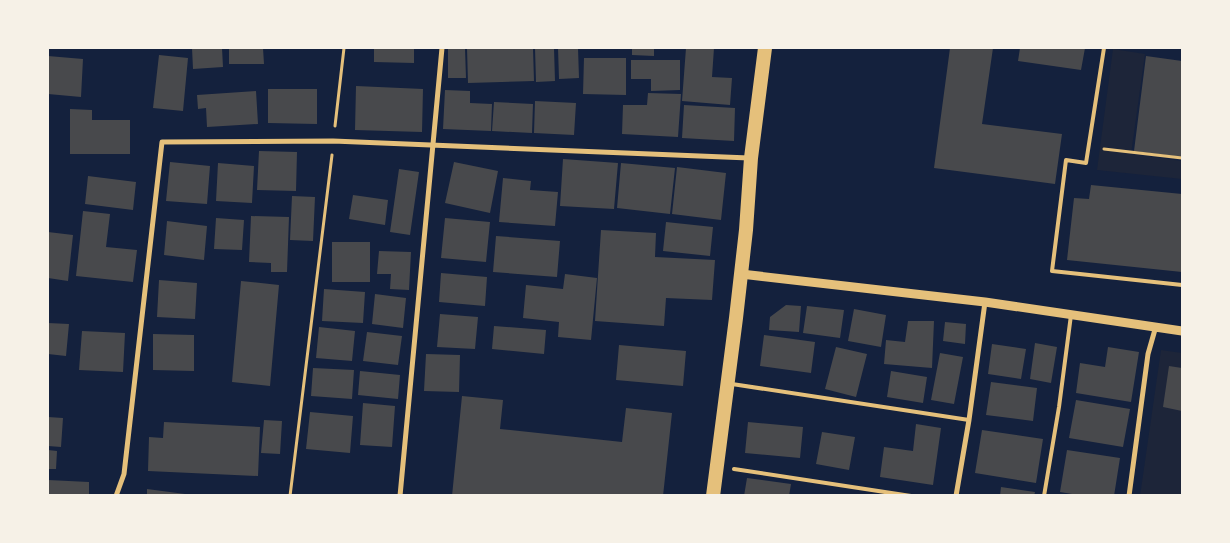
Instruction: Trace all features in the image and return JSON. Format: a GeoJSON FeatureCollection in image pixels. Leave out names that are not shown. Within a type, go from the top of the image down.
{"type":"FeatureCollection","features":[{"type":"Feature","properties":{"kind":"highway"},"geometry":{"type":"LineString","coordinates":[[713,496],[741,274],[751,158],[765,48]]}},
{"type":"Feature","properties":{"kind":"street"},"geometry":{"type":"LineString","coordinates":[[400,496],[442,48]]}},
{"type":"Feature","properties":{"kind":"street"},"geometry":{"type":"LineString","coordinates":[[116,496],[124,474],[162,142],[334,141],[751,158]]}},
{"type":"Feature","properties":{"kind":"street"},"geometry":{"type":"LineString","coordinates":[[741,274],[984,302],[1182,331]]}},
{"type":"Feature","properties":{"kind":"street"},"geometry":{"type":"LineString","coordinates":[[956,496],[969,420],[984,302]]}},
{"type":"Feature","properties":{"kind":"street"},"geometry":{"type":"LineString","coordinates":[[1129,496],[1148,354],[1156,326]]}},
{"type":"Feature","properties":{"kind":"lane"},"geometry":{"type":"LineString","coordinates":[[1104,48],[1086,163],[1066,160],[1052,271],[1182,285]]}},
{"type":"Feature","properties":{"kind":"lane"},"geometry":{"type":"LineString","coordinates":[[1044,496],[1059,407],[1071,315]]}},
{"type":"Feature","properties":{"kind":"lane"},"geometry":{"type":"LineString","coordinates":[[728,383],[969,420]]}},
{"type":"Feature","properties":{"kind":"lane"},"geometry":{"type":"LineString","coordinates":[[734,469],[911,496]]}},
{"type":"Feature","properties":{"kind":"path"},"geometry":{"type":"LineString","coordinates":[[290,496],[344,48]]}},
{"type":"Feature","properties":{"kind":"path"},"geometry":{"type":"LineString","coordinates":[[1088,148],[1182,158]]}},
{"type":"Feature","properties":{"kind":"shaded area"},"geometry":{"type":"Polygon","coordinates":[[[1113,49],[1145,54],[1131,154],[1182,161],[1182,179],[1097,170],[1113,49]]]}},
{"type":"Feature","properties":{"kind":"shaded area"},"geometry":{"type":"Polygon","coordinates":[[[1161,350],[1182,353],[1182,495],[1140,496],[1161,350]]]}},
{"type":"Feature","properties":{"kind":"building"},"geometry":{"type":"Polygon","coordinates":[[[192,48],[222,48],[223,67],[193,69],[192,48]]]}},
{"type":"Feature","properties":{"kind":"building"},"geometry":{"type":"Polygon","coordinates":[[[229,48],[263,48],[264,64],[229,64],[229,48]]]}},
{"type":"Feature","properties":{"kind":"building"},"geometry":{"type":"Polygon","coordinates":[[[374,48],[414,48],[414,63],[374,62],[374,48]]]}},
{"type":"Feature","properties":{"kind":"building"},"geometry":{"type":"Polygon","coordinates":[[[448,48],[465,48],[466,78],[448,78],[448,48]]]}},
{"type":"Feature","properties":{"kind":"building"},"geometry":{"type":"Polygon","coordinates":[[[467,48],[533,48],[534,81],[468,83],[467,48]]]}},
{"type":"Feature","properties":{"kind":"building"},"geometry":{"type":"Polygon","coordinates":[[[535,48],[554,48],[555,81],[536,82],[535,48]]]}},
{"type":"Feature","properties":{"kind":"building"},"geometry":{"type":"Polygon","coordinates":[[[558,48],[578,48],[579,78],[559,79],[558,48]]]}},
{"type":"Feature","properties":{"kind":"building"},"geometry":{"type":"Polygon","coordinates":[[[632,48],[654,48],[654,56],[632,55],[632,48]]]}},
{"type":"Feature","properties":{"kind":"building"},"geometry":{"type":"Polygon","coordinates":[[[686,48],[714,48],[712,77],[732,78],[730,105],[682,101],[686,48]]]}},
{"type":"Feature","properties":{"kind":"building"},"geometry":{"type":"Polygon","coordinates":[[[950,48],[993,48],[982,124],[1062,134],[1055,184],[934,168],[950,48]]]}},
{"type":"Feature","properties":{"kind":"building"},"geometry":{"type":"Polygon","coordinates":[[[1020,48],[1085,48],[1081,70],[1018,61],[1020,48]]]}},
{"type":"Feature","properties":{"kind":"building"},"geometry":{"type":"Polygon","coordinates":[[[159,55],[188,58],[183,111],[153,108],[159,55]]]}},
{"type":"Feature","properties":{"kind":"building"},"geometry":{"type":"Polygon","coordinates":[[[48,56],[83,59],[81,97],[48,94],[48,56]]]}},
{"type":"Feature","properties":{"kind":"building"},"geometry":{"type":"Polygon","coordinates":[[[1146,56],[1182,61],[1182,157],[1134,151],[1146,56]]]}},
{"type":"Feature","properties":{"kind":"building"},"geometry":{"type":"Polygon","coordinates":[[[584,58],[626,58],[626,95],[583,94],[584,58]]]}},
{"type":"Feature","properties":{"kind":"building"},"geometry":{"type":"Polygon","coordinates":[[[631,60],[680,60],[680,90],[651,91],[651,79],[631,79],[631,60]]]}},
{"type":"Feature","properties":{"kind":"building"},"geometry":{"type":"Polygon","coordinates":[[[356,86],[423,89],[422,132],[355,130],[356,86]]]}},
{"type":"Feature","properties":{"kind":"building"},"geometry":{"type":"Polygon","coordinates":[[[268,89],[317,89],[317,124],[268,123],[268,89]]]}},
{"type":"Feature","properties":{"kind":"building"},"geometry":{"type":"Polygon","coordinates":[[[445,90],[470,91],[470,103],[492,104],[491,131],[443,129],[445,90]]]}},
{"type":"Feature","properties":{"kind":"building"},"geometry":{"type":"Polygon","coordinates":[[[256,91],[258,124],[207,127],[206,108],[198,109],[197,95],[256,91]]]}},
{"type":"Feature","properties":{"kind":"building"},"geometry":{"type":"Polygon","coordinates":[[[648,93],[681,94],[678,137],[622,134],[623,105],[647,105],[648,93]]]}},
{"type":"Feature","properties":{"kind":"building"},"geometry":{"type":"Polygon","coordinates":[[[535,101],[576,103],[574,135],[534,133],[535,101]]]}},
{"type":"Feature","properties":{"kind":"building"},"geometry":{"type":"Polygon","coordinates":[[[494,102],[533,104],[532,133],[492,131],[494,102]]]}},
{"type":"Feature","properties":{"kind":"building"},"geometry":{"type":"Polygon","coordinates":[[[684,105],[735,108],[734,141],[682,138],[684,105]]]}},
{"type":"Feature","properties":{"kind":"building"},"geometry":{"type":"Polygon","coordinates":[[[70,109],[92,110],[92,120],[130,120],[130,154],[70,154],[70,109]]]}},
{"type":"Feature","properties":{"kind":"building"},"geometry":{"type":"Polygon","coordinates":[[[259,151],[297,152],[296,191],[257,190],[259,151]]]}},
{"type":"Feature","properties":{"kind":"building"},"geometry":{"type":"Polygon","coordinates":[[[563,159],[618,163],[614,209],[560,206],[563,159]]]}},
{"type":"Feature","properties":{"kind":"building"},"geometry":{"type":"Polygon","coordinates":[[[170,162],[210,166],[207,204],[166,201],[170,162]]]}},
{"type":"Feature","properties":{"kind":"building"},"geometry":{"type":"Polygon","coordinates":[[[454,162],[498,171],[490,213],[445,203],[454,162]]]}},
{"type":"Feature","properties":{"kind":"building"},"geometry":{"type":"Polygon","coordinates":[[[218,163],[254,166],[252,203],[216,201],[218,163]]]}},
{"type":"Feature","properties":{"kind":"building"},"geometry":{"type":"Polygon","coordinates":[[[621,163],[675,168],[670,214],[617,208],[621,163]]]}},
{"type":"Feature","properties":{"kind":"building"},"geometry":{"type":"Polygon","coordinates":[[[677,167],[726,173],[721,220],[672,214],[677,167]]]}},
{"type":"Feature","properties":{"kind":"building"},"geometry":{"type":"Polygon","coordinates":[[[399,169],[419,172],[410,235],[390,232],[399,169]]]}},
{"type":"Feature","properties":{"kind":"building"},"geometry":{"type":"Polygon","coordinates":[[[88,176],[136,182],[133,210],[85,204],[88,176]]]}},
{"type":"Feature","properties":{"kind":"building"},"geometry":{"type":"Polygon","coordinates":[[[503,178],[531,181],[530,190],[558,192],[555,226],[499,222],[503,178]]]}},
{"type":"Feature","properties":{"kind":"building"},"geometry":{"type":"Polygon","coordinates":[[[1091,185],[1182,194],[1182,272],[1067,260],[1074,198],[1089,199],[1091,185]]]}},
{"type":"Feature","properties":{"kind":"building"},"geometry":{"type":"Polygon","coordinates":[[[353,195],[388,200],[385,225],[349,219],[353,195]]]}},
{"type":"Feature","properties":{"kind":"building"},"geometry":{"type":"Polygon","coordinates":[[[292,196],[315,197],[313,241],[290,240],[292,196]]]}},
{"type":"Feature","properties":{"kind":"building"},"geometry":{"type":"Polygon","coordinates":[[[83,211],[110,214],[106,247],[137,250],[133,282],[76,276],[83,211]]]}},
{"type":"Feature","properties":{"kind":"building"},"geometry":{"type":"Polygon","coordinates":[[[251,216],[289,217],[287,272],[271,272],[271,263],[249,262],[251,216]]]}},
{"type":"Feature","properties":{"kind":"building"},"geometry":{"type":"Polygon","coordinates":[[[216,218],[244,220],[242,250],[214,249],[216,218]]]}},
{"type":"Feature","properties":{"kind":"building"},"geometry":{"type":"Polygon","coordinates":[[[445,218],[490,222],[486,262],[441,258],[445,218]]]}},
{"type":"Feature","properties":{"kind":"building"},"geometry":{"type":"Polygon","coordinates":[[[167,221],[207,226],[204,260],[164,255],[167,221]]]}},
{"type":"Feature","properties":{"kind":"building"},"geometry":{"type":"Polygon","coordinates":[[[666,222],[713,227],[710,256],[663,251],[666,222]]]}},
{"type":"Feature","properties":{"kind":"building"},"geometry":{"type":"Polygon","coordinates":[[[601,230],[656,233],[655,257],[715,260],[712,300],[666,298],[664,326],[595,321],[601,230]]]}},
{"type":"Feature","properties":{"kind":"building"},"geometry":{"type":"Polygon","coordinates":[[[48,232],[73,235],[68,281],[48,278],[48,232]]]}},
{"type":"Feature","properties":{"kind":"building"},"geometry":{"type":"Polygon","coordinates":[[[496,236],[560,241],[557,277],[493,272],[496,236]]]}},
{"type":"Feature","properties":{"kind":"building"},"geometry":{"type":"Polygon","coordinates":[[[332,242],[370,242],[370,282],[332,282],[332,242]]]}},
{"type":"Feature","properties":{"kind":"building"},"geometry":{"type":"Polygon","coordinates":[[[379,251],[411,252],[409,290],[390,289],[391,274],[377,274],[379,251]]]}},
{"type":"Feature","properties":{"kind":"building"},"geometry":{"type":"Polygon","coordinates":[[[441,273],[487,277],[485,306],[439,302],[441,273]]]}},
{"type":"Feature","properties":{"kind":"building"},"geometry":{"type":"Polygon","coordinates":[[[565,274],[597,278],[591,340],[558,337],[559,322],[523,318],[526,285],[563,289],[565,274]]]}},
{"type":"Feature","properties":{"kind":"building"},"geometry":{"type":"Polygon","coordinates":[[[159,280],[197,283],[195,319],[157,317],[159,280]]]}},
{"type":"Feature","properties":{"kind":"building"},"geometry":{"type":"Polygon","coordinates":[[[241,281],[279,285],[270,386],[232,382],[241,281]]]}},
{"type":"Feature","properties":{"kind":"building"},"geometry":{"type":"Polygon","coordinates":[[[324,289],[365,292],[363,323],[322,321],[324,289]]]}},
{"type":"Feature","properties":{"kind":"building"},"geometry":{"type":"Polygon","coordinates":[[[375,294],[406,298],[403,328],[372,324],[375,294]]]}},
{"type":"Feature","properties":{"kind":"building"},"geometry":{"type":"Polygon","coordinates":[[[786,305],[801,306],[799,332],[769,330],[770,317],[786,305]]]}},
{"type":"Feature","properties":{"kind":"building"},"geometry":{"type":"Polygon","coordinates":[[[807,306],[844,310],[840,338],[803,333],[807,306]]]}},
{"type":"Feature","properties":{"kind":"building"},"geometry":{"type":"Polygon","coordinates":[[[854,309],[886,315],[881,347],[848,341],[854,309]]]}},
{"type":"Feature","properties":{"kind":"building"},"geometry":{"type":"Polygon","coordinates":[[[440,314],[478,317],[475,349],[437,347],[440,314]]]}},
{"type":"Feature","properties":{"kind":"building"},"geometry":{"type":"Polygon","coordinates":[[[908,321],[934,321],[932,368],[884,364],[886,340],[905,342],[908,321]]]}},
{"type":"Feature","properties":{"kind":"building"},"geometry":{"type":"Polygon","coordinates":[[[945,322],[966,324],[965,344],[943,341],[945,322]]]}},
{"type":"Feature","properties":{"kind":"building"},"geometry":{"type":"Polygon","coordinates":[[[48,323],[69,324],[66,356],[48,354],[48,323]]]}},
{"type":"Feature","properties":{"kind":"building"},"geometry":{"type":"Polygon","coordinates":[[[494,326],[546,330],[544,354],[492,349],[494,326]]]}},
{"type":"Feature","properties":{"kind":"building"},"geometry":{"type":"Polygon","coordinates":[[[319,327],[355,331],[352,361],[316,358],[319,327]]]}},
{"type":"Feature","properties":{"kind":"building"},"geometry":{"type":"Polygon","coordinates":[[[82,331],[125,333],[123,372],[79,370],[82,331]]]}},
{"type":"Feature","properties":{"kind":"building"},"geometry":{"type":"Polygon","coordinates":[[[367,332],[402,336],[398,365],[363,361],[367,332]]]}},
{"type":"Feature","properties":{"kind":"building"},"geometry":{"type":"Polygon","coordinates":[[[153,334],[194,335],[194,371],[153,370],[153,334]]]}},
{"type":"Feature","properties":{"kind":"building"},"geometry":{"type":"Polygon","coordinates":[[[764,335],[815,342],[811,373],[760,366],[764,335]]]}},
{"type":"Feature","properties":{"kind":"building"},"geometry":{"type":"Polygon","coordinates":[[[1035,343],[1057,347],[1051,383],[1030,379],[1035,343]]]}},
{"type":"Feature","properties":{"kind":"building"},"geometry":{"type":"Polygon","coordinates":[[[992,344],[1026,349],[1021,379],[988,374],[992,344]]]}},
{"type":"Feature","properties":{"kind":"building"},"geometry":{"type":"Polygon","coordinates":[[[619,345],[686,351],[683,386],[616,380],[619,345]]]}},
{"type":"Feature","properties":{"kind":"building"},"geometry":{"type":"Polygon","coordinates":[[[836,347],[867,354],[856,397],[825,389],[836,347]]]}},
{"type":"Feature","properties":{"kind":"building"},"geometry":{"type":"Polygon","coordinates":[[[1108,347],[1139,352],[1131,402],[1076,393],[1080,363],[1105,367],[1108,347]]]}},
{"type":"Feature","properties":{"kind":"building"},"geometry":{"type":"Polygon","coordinates":[[[940,353],[963,357],[954,404],[931,400],[940,353]]]}},
{"type":"Feature","properties":{"kind":"building"},"geometry":{"type":"Polygon","coordinates":[[[426,354],[460,355],[459,392],[424,391],[426,354]]]}},
{"type":"Feature","properties":{"kind":"building"},"geometry":{"type":"Polygon","coordinates":[[[1169,366],[1182,368],[1182,411],[1163,407],[1169,366]]]}},
{"type":"Feature","properties":{"kind":"building"},"geometry":{"type":"Polygon","coordinates":[[[313,368],[354,370],[352,399],[311,396],[313,368]]]}},
{"type":"Feature","properties":{"kind":"building"},"geometry":{"type":"Polygon","coordinates":[[[360,371],[400,375],[398,399],[358,395],[360,371]]]}},
{"type":"Feature","properties":{"kind":"building"},"geometry":{"type":"Polygon","coordinates":[[[891,371],[927,377],[923,403],[887,397],[891,371]]]}},
{"type":"Feature","properties":{"kind":"building"},"geometry":{"type":"Polygon","coordinates":[[[991,382],[1037,388],[1033,421],[986,415],[991,382]]]}},
{"type":"Feature","properties":{"kind":"building"},"geometry":{"type":"Polygon","coordinates":[[[462,396],[503,400],[500,429],[622,442],[626,408],[672,413],[663,496],[452,496],[462,396]]]}},
{"type":"Feature","properties":{"kind":"building"},"geometry":{"type":"Polygon","coordinates":[[[1076,400],[1130,409],[1123,447],[1069,438],[1076,400]]]}},
{"type":"Feature","properties":{"kind":"building"},"geometry":{"type":"Polygon","coordinates":[[[363,403],[395,406],[392,447],[360,445],[363,403]]]}},
{"type":"Feature","properties":{"kind":"building"},"geometry":{"type":"Polygon","coordinates":[[[310,412],[353,416],[350,453],[306,449],[310,412]]]}},
{"type":"Feature","properties":{"kind":"building"},"geometry":{"type":"Polygon","coordinates":[[[48,417],[63,418],[61,447],[48,446],[48,417]]]}},
{"type":"Feature","properties":{"kind":"building"},"geometry":{"type":"Polygon","coordinates":[[[264,420],[282,421],[280,454],[261,453],[264,420]]]}},
{"type":"Feature","properties":{"kind":"building"},"geometry":{"type":"Polygon","coordinates":[[[164,422],[260,427],[258,476],[148,471],[149,437],[163,438],[164,422]]]}},
{"type":"Feature","properties":{"kind":"building"},"geometry":{"type":"Polygon","coordinates":[[[748,422],[803,427],[800,458],[745,453],[748,422]]]}},
{"type":"Feature","properties":{"kind":"building"},"geometry":{"type":"Polygon","coordinates":[[[916,424],[941,428],[933,485],[880,477],[884,447],[913,451],[916,424]]]}},
{"type":"Feature","properties":{"kind":"building"},"geometry":{"type":"Polygon","coordinates":[[[982,430],[1043,439],[1036,483],[975,473],[982,430]]]}},
{"type":"Feature","properties":{"kind":"building"},"geometry":{"type":"Polygon","coordinates":[[[822,432],[855,437],[849,470],[816,464],[822,432]]]}},
{"type":"Feature","properties":{"kind":"building"},"geometry":{"type":"Polygon","coordinates":[[[48,450],[57,451],[56,469],[48,469],[48,450]]]}},
{"type":"Feature","properties":{"kind":"building"},"geometry":{"type":"Polygon","coordinates":[[[1067,450],[1120,458],[1114,496],[1084,496],[1060,492],[1067,450]]]}},
{"type":"Feature","properties":{"kind":"building"},"geometry":{"type":"Polygon","coordinates":[[[747,478],[791,484],[789,496],[744,496],[747,478]]]}},
{"type":"Feature","properties":{"kind":"building"},"geometry":{"type":"Polygon","coordinates":[[[48,480],[89,482],[89,496],[48,496],[48,480]]]}},
{"type":"Feature","properties":{"kind":"building"},"geometry":{"type":"Polygon","coordinates":[[[1001,487],[1035,492],[1034,496],[1000,496],[1001,487]]]}},
{"type":"Feature","properties":{"kind":"building"},"geometry":{"type":"Polygon","coordinates":[[[147,489],[185,494],[185,496],[147,496],[147,489]]]}}]}
